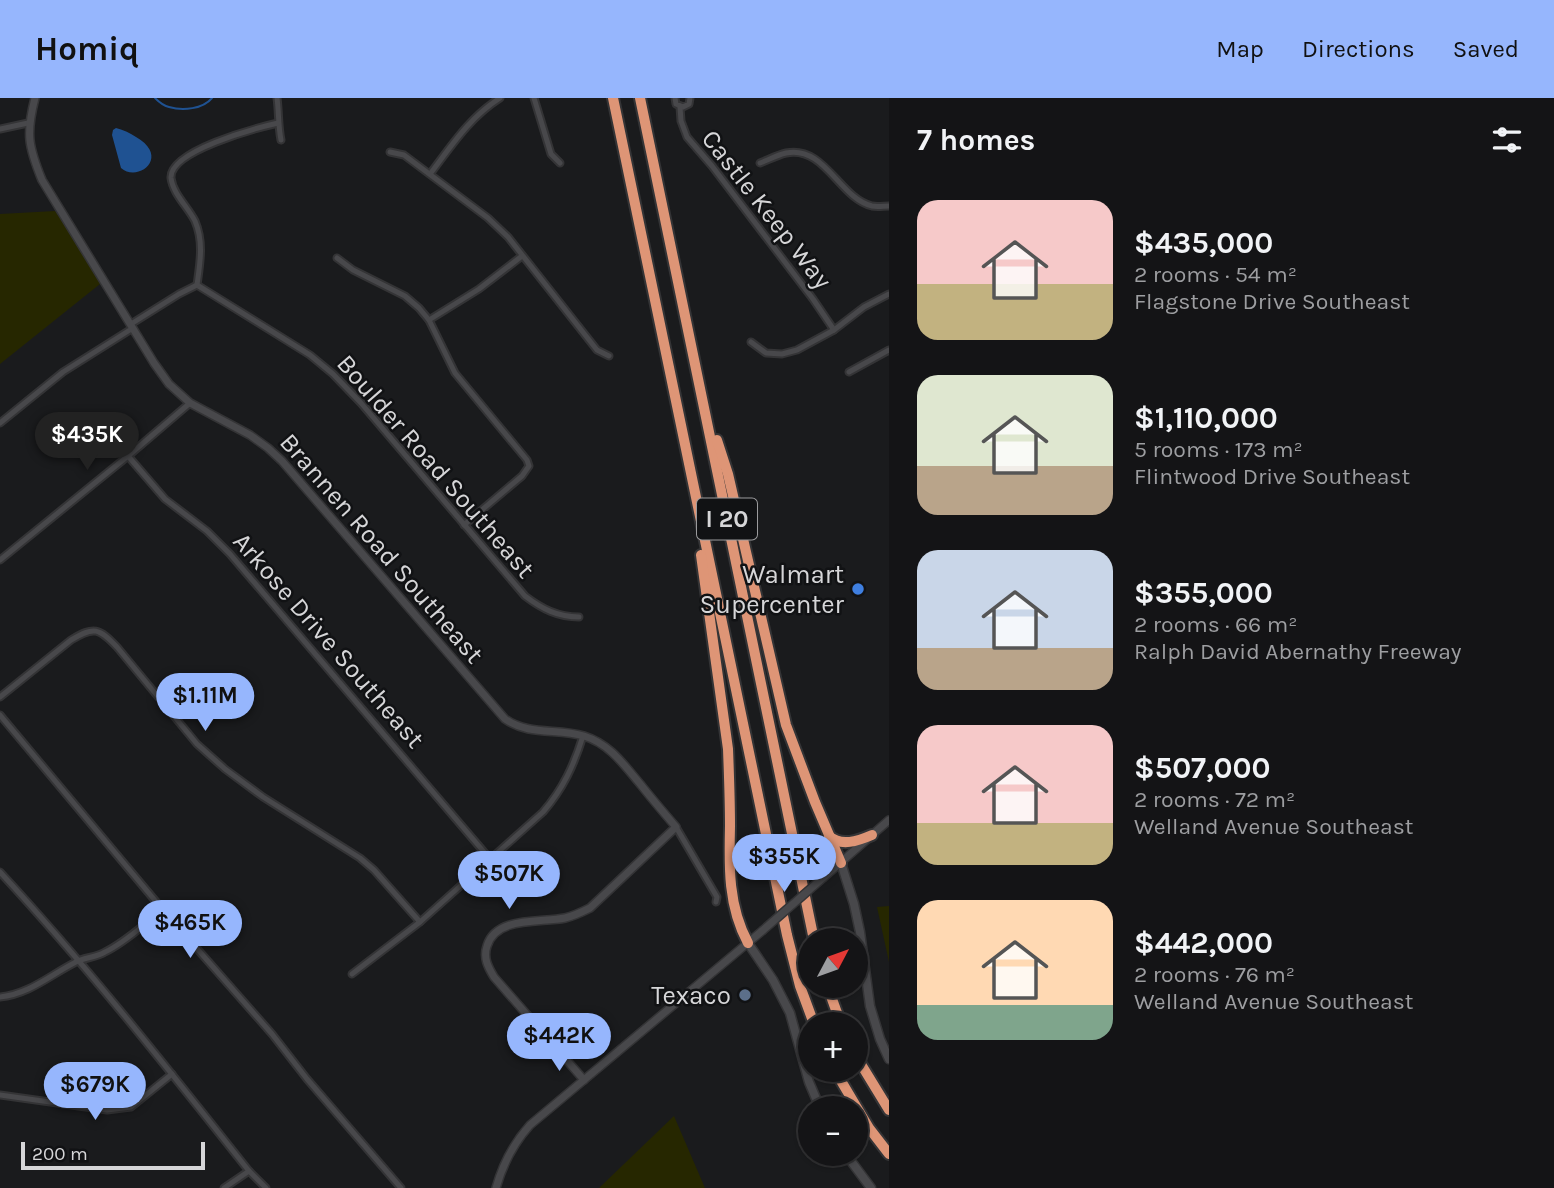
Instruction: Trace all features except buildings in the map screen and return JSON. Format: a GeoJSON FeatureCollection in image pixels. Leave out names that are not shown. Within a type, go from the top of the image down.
{"type":"FeatureCollection","features":[{"type":"Feature","properties":{"kind":"highway","name":"I 20"},"geometry":{"type":"LineString","coordinates":[[613,98],[787,935],[810,1012]]}},
{"type":"Feature","properties":{"kind":"highway","name":"I 20"},"geometry":{"type":"LineString","coordinates":[[640,98],[812,928]]}},
{"type":"Feature","properties":{"kind":"highway"},"geometry":{"type":"LineString","coordinates":[[697,370],[728,474],[786,725],[841,863]]}},
{"type":"Feature","properties":{"kind":"highway"},"geometry":{"type":"LineString","coordinates":[[684,445],[727,749],[732,897],[737,920],[748,943]]}},
{"type":"Feature","properties":{"kind":"highway"},"geometry":{"type":"LineString","coordinates":[[829,836],[835,842],[842,843],[872,835]]}},
{"type":"Feature","properties":{"kind":"highway"},"geometry":{"type":"LineString","coordinates":[[868,1076],[889,1110]]}},
{"type":"Feature","properties":{"kind":"highway"},"geometry":{"type":"LineString","coordinates":[[842,1082],[869,1128],[889,1154]]}},
{"type":"Feature","properties":{"kind":"main road"},"geometry":{"type":"LineString","coordinates":[[841,863],[860,932],[870,1006],[889,1059]]}},
{"type":"Feature","properties":{"kind":"main road"},"geometry":{"type":"LineString","coordinates":[[748,943],[773,980],[790,1013],[815,1096]]}},
{"type":"Feature","properties":{"kind":"main road"},"geometry":{"type":"LineString","coordinates":[[855,1166],[871,1188]]}},
{"type":"Feature","properties":{"kind":"street","name":"Brannen Road Southeast"},"geometry":{"type":"LineString","coordinates":[[35,98],[28,123],[34,161],[42,180],[162,374],[177,392],[190,403],[250,435],[282,461],[505,719],[525,729],[597,740],[615,755],[676,827],[717,897],[716,902]]}},
{"type":"Feature","properties":{"kind":"street"},"geometry":{"type":"LineString","coordinates":[[277,98],[281,140]]}},
{"type":"Feature","properties":{"kind":"street"},"geometry":{"type":"LineString","coordinates":[[430,174],[470,122],[500,98]]}},
{"type":"Feature","properties":{"kind":"street"},"geometry":{"type":"LineString","coordinates":[[534,98],[551,154],[560,163]]}},
{"type":"Feature","properties":{"kind":"street","name":"Castle Keep Way"},"geometry":{"type":"LineString","coordinates":[[675,98],[680,107],[681,121],[687,137],[834,330]]}},
{"type":"Feature","properties":{"kind":"street","name":"Castle Keep Way"},"geometry":{"type":"LineString","coordinates":[[680,107],[688,105],[690,98]]}},
{"type":"Feature","properties":{"kind":"street"},"geometry":{"type":"LineString","coordinates":[[0,129],[28,123]]}},
{"type":"Feature","properties":{"kind":"street"},"geometry":{"type":"LineString","coordinates":[[0,423],[63,372],[179,294],[197,285],[202,249],[200,239],[194,221],[171,180],[172,171],[178,161],[187,155],[235,135],[278,123]]}},
{"type":"Feature","properties":{"kind":"street"},"geometry":{"type":"LineString","coordinates":[[390,152],[404,155],[488,218],[508,237],[597,350],[609,356]]}},
{"type":"Feature","properties":{"kind":"street"},"geometry":{"type":"LineString","coordinates":[[760,163],[786,153],[813,156],[852,195],[872,206],[889,206]]}},
{"type":"Feature","properties":{"kind":"street"},"geometry":{"type":"LineString","coordinates":[[429,320],[479,289],[522,256]]}},
{"type":"Feature","properties":{"kind":"street"},"geometry":{"type":"LineString","coordinates":[[337,258],[353,270],[405,296],[419,308],[429,320],[455,373],[532,466],[464,525]]}},
{"type":"Feature","properties":{"kind":"street","name":"Boulder Road Southeast"},"geometry":{"type":"LineString","coordinates":[[197,285],[310,355],[333,374],[534,604],[564,617],[579,617]]}},
{"type":"Feature","properties":{"kind":"street"},"geometry":{"type":"LineString","coordinates":[[751,342],[766,353],[782,354],[797,350],[834,330],[864,307],[889,294]]}},
{"type":"Feature","properties":{"kind":"street"},"geometry":{"type":"LineString","coordinates":[[849,372],[889,350]]}},
{"type":"Feature","properties":{"kind":"street"},"geometry":{"type":"LineString","coordinates":[[0,560],[190,403]]}},
{"type":"Feature","properties":{"kind":"street","name":"Arkose Drive Southeast"},"geometry":{"type":"LineString","coordinates":[[128,456],[166,499],[207,531],[230,554],[490,859]]}},
{"type":"Feature","properties":{"kind":"street"},"geometry":{"type":"LineString","coordinates":[[0,697],[71,640],[90,631],[103,632],[204,751],[263,797],[360,858],[420,922]]}},
{"type":"Feature","properties":{"kind":"street"},"geometry":{"type":"LineString","coordinates":[[0,715],[401,1188]]}},
{"type":"Feature","properties":{"kind":"street"},"geometry":{"type":"LineString","coordinates":[[352,974],[420,922],[551,803],[571,771],[583,736]]}},
{"type":"Feature","properties":{"kind":"street"},"geometry":{"type":"LineString","coordinates":[[496,1188],[509,1154],[524,1131],[538,1117],[748,943],[889,820]]}},
{"type":"Feature","properties":{"kind":"street"},"geometry":{"type":"LineString","coordinates":[[584,1080],[494,977],[487,965],[487,945],[502,928],[564,918],[590,908],[676,827]]}},
{"type":"Feature","properties":{"kind":"street"},"geometry":{"type":"LineString","coordinates":[[0,872],[78,960],[249,1171],[266,1188]]}},
{"type":"Feature","properties":{"kind":"street"},"geometry":{"type":"LineString","coordinates":[[0,997],[30,989],[78,960],[108,951],[163,910]]}},
{"type":"Feature","properties":{"kind":"street"},"geometry":{"type":"LineString","coordinates":[[0,1095],[122,1110],[131,1107],[172,1074]]}},
{"type":"Feature","properties":{"kind":"street"},"geometry":{"type":"LineString","coordinates":[[224,1188],[249,1171]]}},
{"type":"Feature","properties":{"kind":"shaded area"},"geometry":{"type":"Polygon","coordinates":[[[55,211],[105,280],[0,364],[0,214],[55,211]]]}},
{"type":"Feature","properties":{"kind":"shaded area"},"geometry":{"type":"Polygon","coordinates":[[[889,906],[889,962],[877,907],[889,906]]]}},
{"type":"Feature","properties":{"kind":"shaded area"},"geometry":{"type":"Polygon","coordinates":[[[674,1116],[705,1188],[599,1188],[674,1116]]]}},
{"type":"Feature","properties":{"kind":"water"},"geometry":{"type":"Polygon","coordinates":[[[116,128],[131,134],[146,145],[151,152],[148,166],[135,172],[121,168],[112,135],[116,128]]]}},
{"type":"Feature","properties":{"kind":"waterway"},"geometry":{"type":"LineString","coordinates":[[155,98],[165,106],[180,109],[198,107],[212,98]]}},
{"type":"Feature","properties":{"kind":"place","name":"Walmart Supercenter"},"geometry":{"type":"Point","coordinates":[858,589]}},
{"type":"Feature","properties":{"kind":"place","name":"Texaco"},"geometry":{"type":"Point","coordinates":[745,995]}}]}
